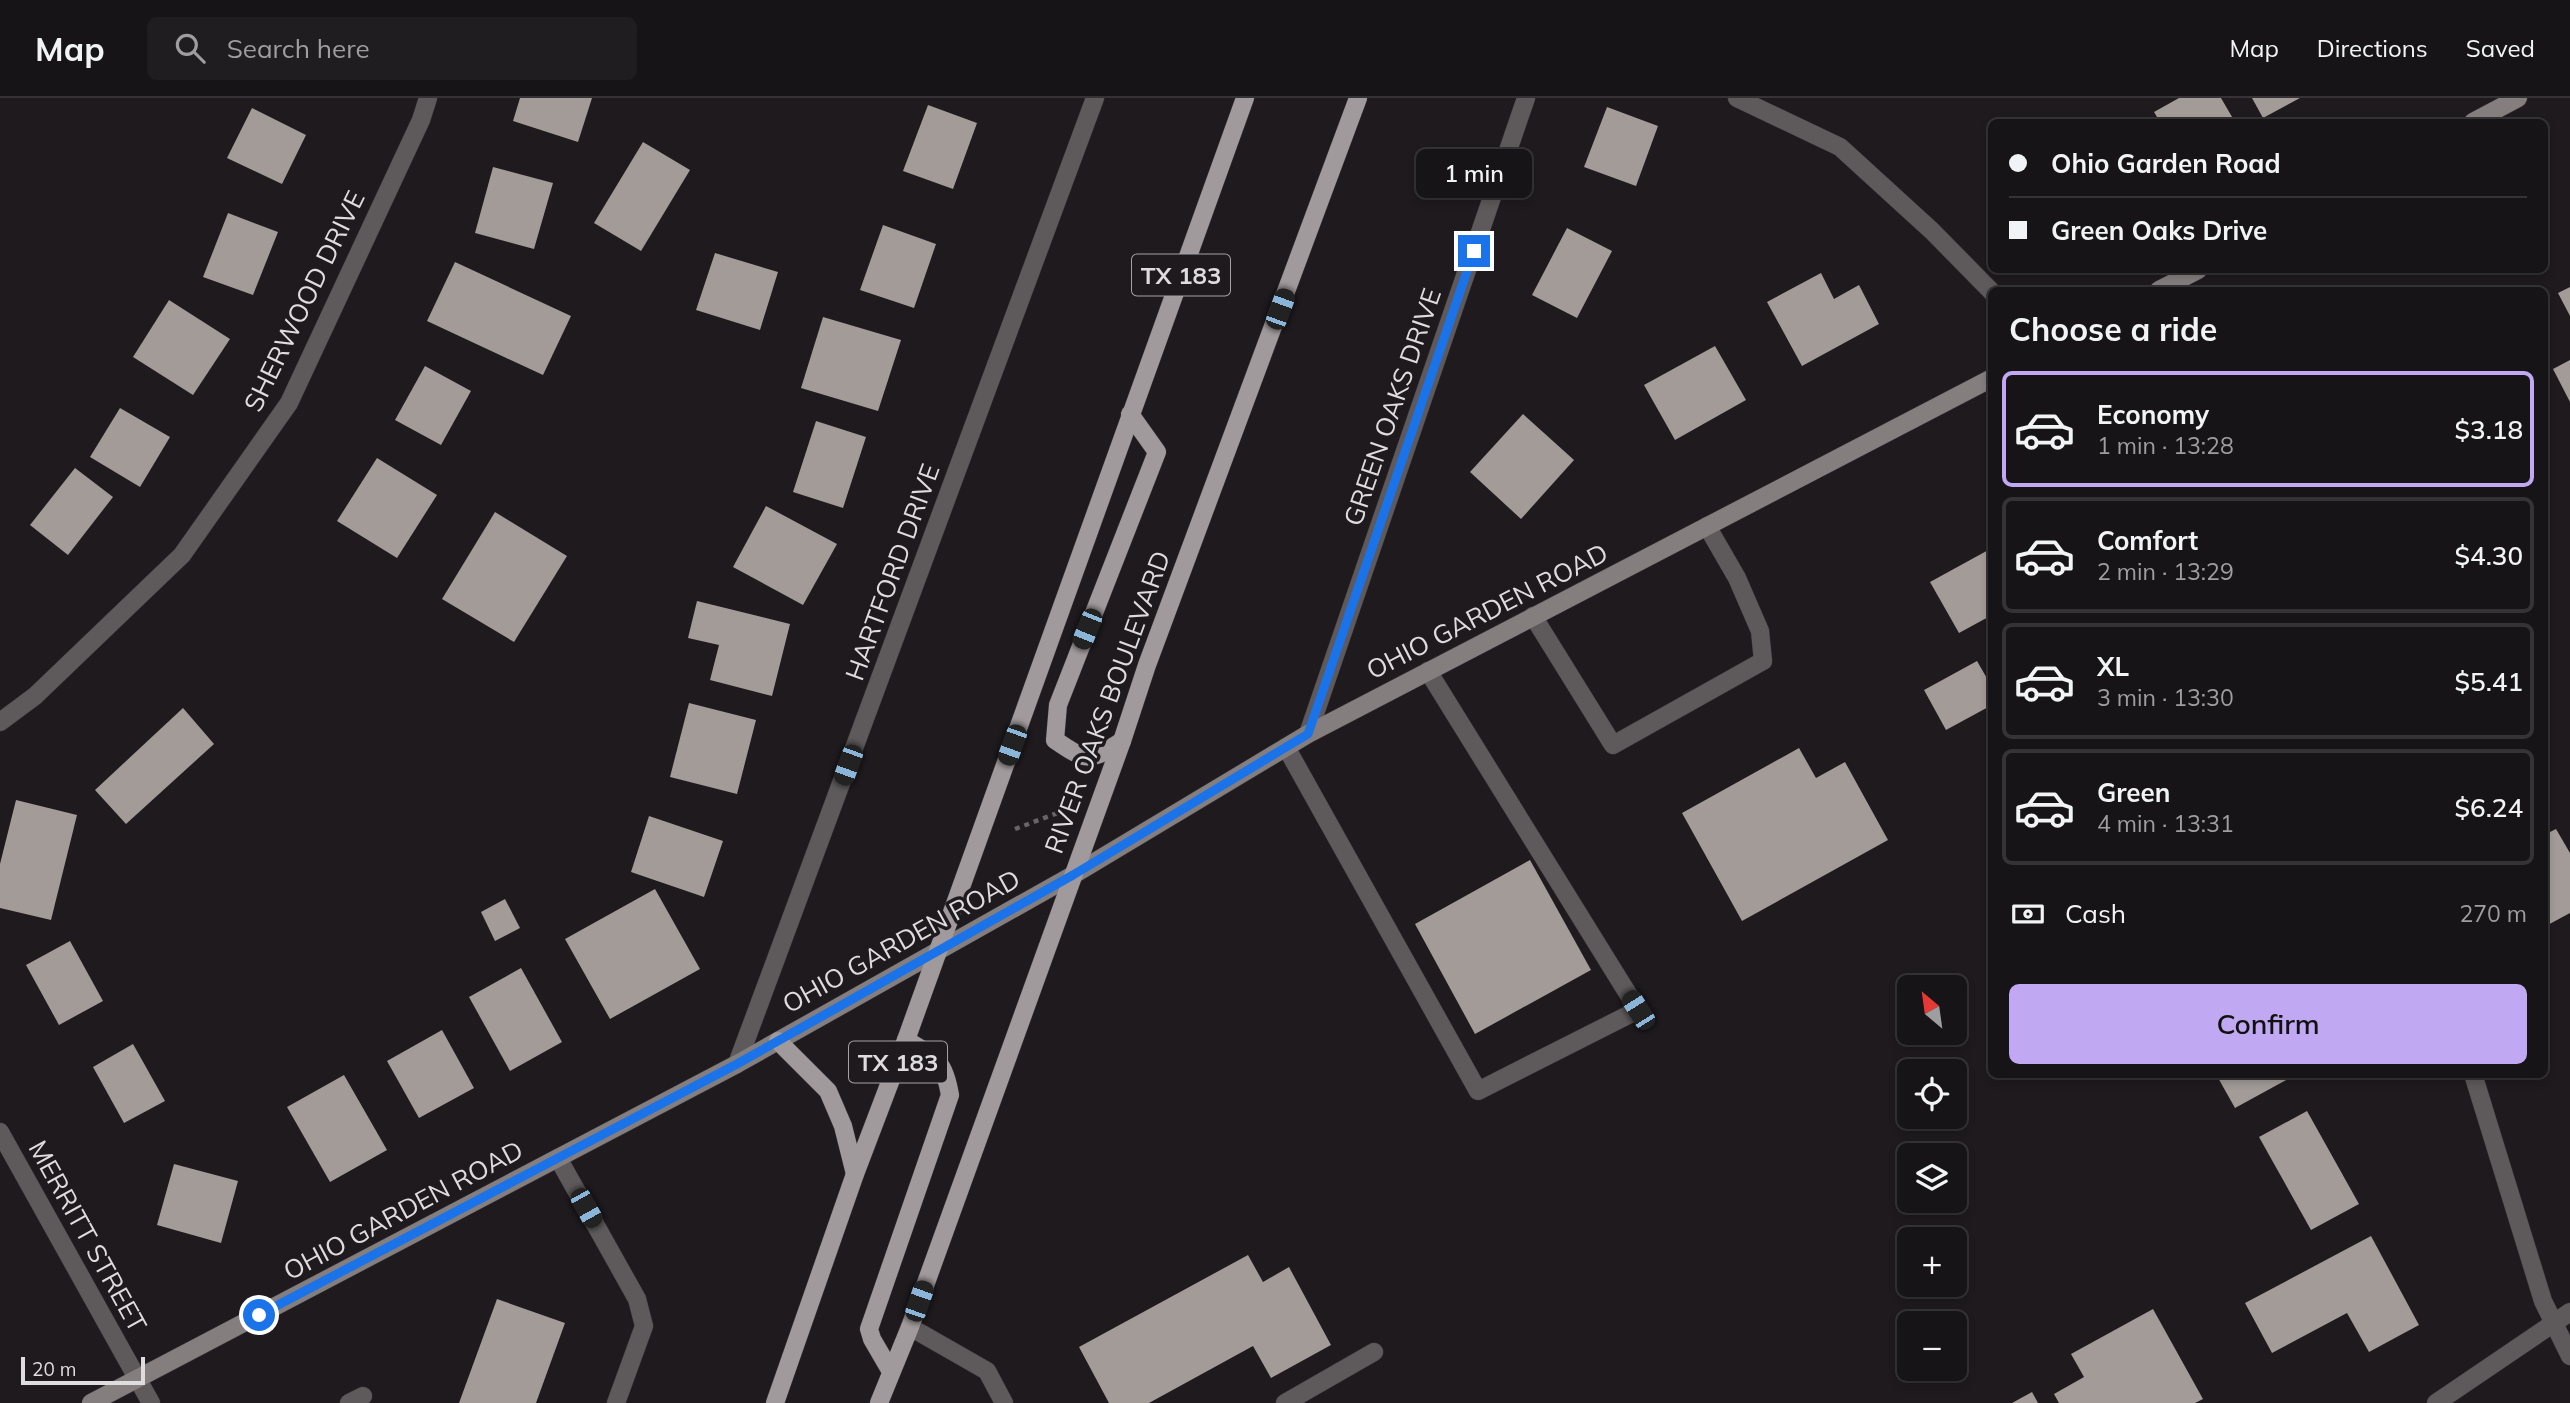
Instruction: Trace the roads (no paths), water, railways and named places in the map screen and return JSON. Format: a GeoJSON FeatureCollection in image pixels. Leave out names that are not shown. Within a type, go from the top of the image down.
{"type":"FeatureCollection","features":[{"type":"Feature","properties":{"kind":"main road","name":"TX 183"},"geometry":{"type":"LineString","coordinates":[[775,1403],[855,1174],[906,1040],[1245,98]]}},
{"type":"Feature","properties":{"kind":"main road","name":"RIVER OAKS BOULEVARD"},"geometry":{"type":"LineString","coordinates":[[879,1403],[890,1370],[910,1327],[1147,665],[1358,98]]}},
{"type":"Feature","properties":{"kind":"main road"},"geometry":{"type":"LineString","coordinates":[[1122,741],[1098,757],[1079,757],[1055,740],[1058,705],[1157,452],[1130,414]]}},
{"type":"Feature","properties":{"kind":"main road"},"geometry":{"type":"LineString","coordinates":[[890,1370],[869,1329],[950,1095],[946,1072],[931,1055],[906,1040]]}},
{"type":"Feature","properties":{"kind":"main road"},"geometry":{"type":"LineString","coordinates":[[778,1041],[828,1091],[843,1126],[855,1174]]}},
{"type":"Feature","properties":{"kind":"street","name":"SHERWOOD DRIVE"},"geometry":{"type":"LineString","coordinates":[[0,722],[35,696],[182,555],[289,403],[421,120],[428,98]]}},
{"type":"Feature","properties":{"kind":"street","name":"HARTFORD DRIVE"},"geometry":{"type":"LineString","coordinates":[[737,1064],[1095,98]]}},
{"type":"Feature","properties":{"kind":"street","name":"GREEN OAKS DRIVE"},"geometry":{"type":"LineString","coordinates":[[1308,734],[1526,98]]}},
{"type":"Feature","properties":{"kind":"street"},"geometry":{"type":"LineString","coordinates":[[1737,98],[1840,147],[1932,231],[1988,288]]}},
{"type":"Feature","properties":{"kind":"street"},"geometry":{"type":"LineString","coordinates":[[2479,119],[2518,98]]}},
{"type":"Feature","properties":{"kind":"street"},"geometry":{"type":"LineString","coordinates":[[2164,287],[2192,273]]}},
{"type":"Feature","properties":{"kind":"street","name":"OHIO GARDEN ROAD"},"geometry":{"type":"LineString","coordinates":[[92,1403],[737,1064],[1073,875],[1308,734],[1988,380]]}},
{"type":"Feature","properties":{"kind":"street"},"geometry":{"type":"LineString","coordinates":[[1534,616],[1614,745],[1763,661],[1760,631],[1737,578],[1707,526]]}},
{"type":"Feature","properties":{"kind":"street"},"geometry":{"type":"LineString","coordinates":[[1286,747],[1478,1091],[1638,1010],[1428,671]]}},
{"type":"Feature","properties":{"kind":"street"},"geometry":{"type":"LineString","coordinates":[[2474,1078],[2543,1301],[2570,1356]]}},
{"type":"Feature","properties":{"kind":"street","name":"MERRITT STREET"},"geometry":{"type":"LineString","coordinates":[[0,1132],[151,1403]]}},
{"type":"Feature","properties":{"kind":"street"},"geometry":{"type":"LineString","coordinates":[[558,1158],[637,1299],[643,1326],[616,1403]]}},
{"type":"Feature","properties":{"kind":"street"},"geometry":{"type":"LineString","coordinates":[[2436,1403],[2570,1312]]}},
{"type":"Feature","properties":{"kind":"street"},"geometry":{"type":"LineString","coordinates":[[910,1327],[987,1371],[1004,1403]]}},
{"type":"Feature","properties":{"kind":"street"},"geometry":{"type":"LineString","coordinates":[[1285,1403],[1374,1352]]}}]}
